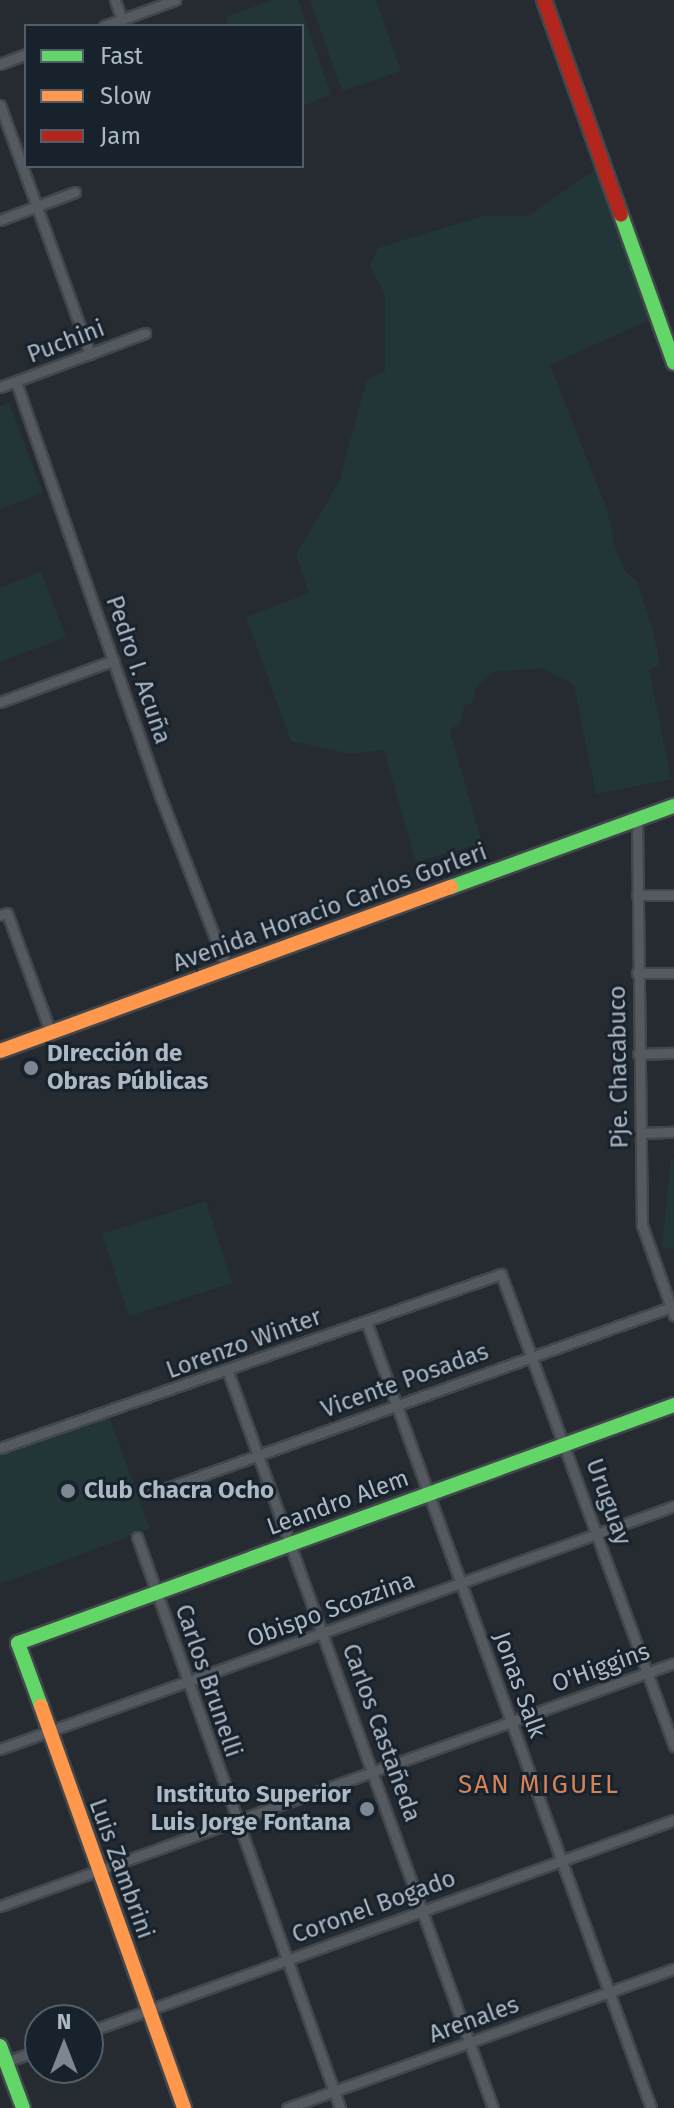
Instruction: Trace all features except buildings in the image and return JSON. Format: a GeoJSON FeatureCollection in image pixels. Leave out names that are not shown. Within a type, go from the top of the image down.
{"type":"FeatureCollection","features":[{"type":"Feature","properties":{"kind":"street"},"geometry":{"type":"LineString","coordinates":[[115,0],[122,20]]}},
{"type":"Feature","properties":{"kind":"street"},"geometry":{"type":"LineString","coordinates":[[110,24],[175,0]]}},
{"type":"Feature","properties":{"kind":"street"},"geometry":{"type":"LineString","coordinates":[[544,0],[674,363]]}},
{"type":"Feature","properties":{"kind":"street"},"geometry":{"type":"LineString","coordinates":[[0,64],[24,55]]}},
{"type":"Feature","properties":{"kind":"street"},"geometry":{"type":"LineString","coordinates":[[0,105],[90,354]]}},
{"type":"Feature","properties":{"kind":"street"},"geometry":{"type":"LineString","coordinates":[[0,220],[75,192]]}},
{"type":"Feature","properties":{"kind":"street","name":"Puchini"},"geometry":{"type":"LineString","coordinates":[[0,387],[145,333]]}},
{"type":"Feature","properties":{"kind":"street","name":"Pedro I. Acuña"},"geometry":{"type":"LineString","coordinates":[[16,382],[227,969]]}},
{"type":"Feature","properties":{"kind":"street"},"geometry":{"type":"LineString","coordinates":[[0,702],[114,660]]}},
{"type":"Feature","properties":{"kind":"street","name":"Avenida Horacio Carlos Gorleri"},"geometry":{"type":"LineString","coordinates":[[0,1051],[674,806]]}},
{"type":"Feature","properties":{"kind":"street","name":"Pje. Chacabuco"},"geometry":{"type":"LineString","coordinates":[[637,820],[638,1054],[644,1241],[672,1311]]}},
{"type":"Feature","properties":{"kind":"street"},"geometry":{"type":"LineString","coordinates":[[637,895],[674,895]]}},
{"type":"Feature","properties":{"kind":"street"},"geometry":{"type":"LineString","coordinates":[[0,915],[7,913],[51,1033]]}},
{"type":"Feature","properties":{"kind":"street"},"geometry":{"type":"LineString","coordinates":[[637,973],[674,973]]}},
{"type":"Feature","properties":{"kind":"street"},"geometry":{"type":"LineString","coordinates":[[638,1054],[674,1053]]}},
{"type":"Feature","properties":{"kind":"street"},"geometry":{"type":"LineString","coordinates":[[641,1133],[674,1132]]}},
{"type":"Feature","properties":{"kind":"street","name":"Lorenzo Winter"},"geometry":{"type":"LineString","coordinates":[[0,1448],[228,1372],[501,1274]]}},
{"type":"Feature","properties":{"kind":"street","name":"Uruguay"},"geometry":{"type":"LineString","coordinates":[[501,1274],[674,1746]]}},
{"type":"Feature","properties":{"kind":"street","name":"Vicente Posadas"},"geometry":{"type":"LineString","coordinates":[[153,1493],[533,1357],[672,1311]]}},
{"type":"Feature","properties":{"kind":"street","name":"Jonas Salk"},"geometry":{"type":"LineString","coordinates":[[366,1321],[651,2108]]}},
{"type":"Feature","properties":{"kind":"street","name":"Carlos Castañeda"},"geometry":{"type":"LineString","coordinates":[[228,1372],[493,2108]]}},
{"type":"Feature","properties":{"kind":"street","name":"Leandro Alem"},"geometry":{"type":"LineString","coordinates":[[18,1643],[674,1405]]}},
{"type":"Feature","properties":{"kind":"street","name":"Obispo Scozzina"},"geometry":{"type":"LineString","coordinates":[[0,1749],[674,1506]]}},
{"type":"Feature","properties":{"kind":"street","name":"Carlos Brunelli"},"geometry":{"type":"LineString","coordinates":[[137,1537],[340,2108]]}},
{"type":"Feature","properties":{"kind":"street","name":"Luis Zambrini"},"geometry":{"type":"LineString","coordinates":[[18,1643],[184,2108]]}},
{"type":"Feature","properties":{"kind":"street","name":"O'Higgins"},"geometry":{"type":"LineString","coordinates":[[0,1906],[674,1663]]}},
{"type":"Feature","properties":{"kind":"street","name":"Coronel Bogado"},"geometry":{"type":"LineString","coordinates":[[104,2026],[674,1820]]}},
{"type":"Feature","properties":{"kind":"street","name":"Arenales"},"geometry":{"type":"LineString","coordinates":[[287,2108],[674,1969]]}},
{"type":"Feature","properties":{"kind":"street"},"geometry":{"type":"LineString","coordinates":[[0,2046],[3,2063],[23,2108]]}},
{"type":"Feature","properties":{"kind":"street"},"geometry":{"type":"LineString","coordinates":[[3,2063],[24,2056]]}},
{"type":"Feature","properties":{"kind":"green space"},"geometry":{"type":"Polygon","coordinates":[[[272,0],[298,0],[331,95],[304,105],[304,24],[228,24],[226,17],[272,0]]]}},
{"type":"Feature","properties":{"kind":"green space"},"geometry":{"type":"Polygon","coordinates":[[[310,0],[376,0],[401,71],[342,91],[310,0]]]}},
{"type":"Feature","properties":{"kind":"green space"},"geometry":{"type":"Polygon","coordinates":[[[604,163],[655,317],[550,365],[607,510],[615,547],[625,571],[637,581],[652,628],[659,658],[658,666],[649,670],[671,779],[596,794],[574,685],[542,668],[493,672],[477,686],[473,702],[464,706],[461,721],[450,731],[482,843],[416,862],[384,750],[351,754],[291,741],[246,617],[309,593],[296,555],[339,482],[367,379],[385,372],[385,295],[370,266],[378,248],[483,216],[528,216],[604,163]]]}},
{"type":"Feature","properties":{"kind":"green space"},"geometry":{"type":"Polygon","coordinates":[[[9,403],[43,493],[0,509],[0,406],[9,403]]]}},
{"type":"Feature","properties":{"kind":"green space"},"geometry":{"type":"Polygon","coordinates":[[[41,572],[66,637],[0,662],[0,588],[41,572]]]}},
{"type":"Feature","properties":{"kind":"green space"},"geometry":{"type":"Polygon","coordinates":[[[671,1159],[674,1159],[674,1249],[662,1248],[671,1159]]]}},
{"type":"Feature","properties":{"kind":"green space"},"geometry":{"type":"Polygon","coordinates":[[[206,1201],[232,1283],[129,1316],[102,1234],[206,1201]]]}},
{"type":"Feature","properties":{"kind":"green space","name":"Club Chacra Ocho"},"geometry":{"type":"Polygon","coordinates":[[[108,1414],[150,1529],[0,1584],[0,1453],[108,1414]]]}},
{"type":"Feature","properties":{"kind":"traffic: fast"},"geometry":{"type":"LineString","coordinates":[[621,215],[674,363]]}},
{"type":"Feature","properties":{"kind":"traffic: fast"},"geometry":{"type":"LineString","coordinates":[[451,887],[674,806]]}},
{"type":"Feature","properties":{"kind":"traffic: fast"},"geometry":{"type":"LineString","coordinates":[[41,1706],[18,1643],[674,1405]]}},
{"type":"Feature","properties":{"kind":"traffic: fast"},"geometry":{"type":"LineString","coordinates":[[0,2046],[23,2108]]}},
{"type":"Feature","properties":{"kind":"traffic: slow"},"geometry":{"type":"LineString","coordinates":[[0,1051],[451,887]]}},
{"type":"Feature","properties":{"kind":"traffic: slow"},"geometry":{"type":"LineString","coordinates":[[41,1706],[184,2108]]}},
{"type":"Feature","properties":{"kind":"traffic: jam"},"geometry":{"type":"LineString","coordinates":[[544,0],[621,215]]}},
{"type":"Feature","properties":{"kind":"place","name":"DIrección de Obras Públicas"},"geometry":{"type":"Point","coordinates":[31,1068]}},
{"type":"Feature","properties":{"kind":"place","name":"Club Chacra Ocho"},"geometry":{"type":"Point","coordinates":[68,1491]}},
{"type":"Feature","properties":{"kind":"place","name":"Instituto Superior Luis Jorge Fontana"},"geometry":{"type":"Point","coordinates":[367,1809]}},
{"type":"Feature","properties":{"kind":"district","name":"SAN MIGUEL"},"geometry":{"type":"Point","coordinates":[539,1785]}}]}
